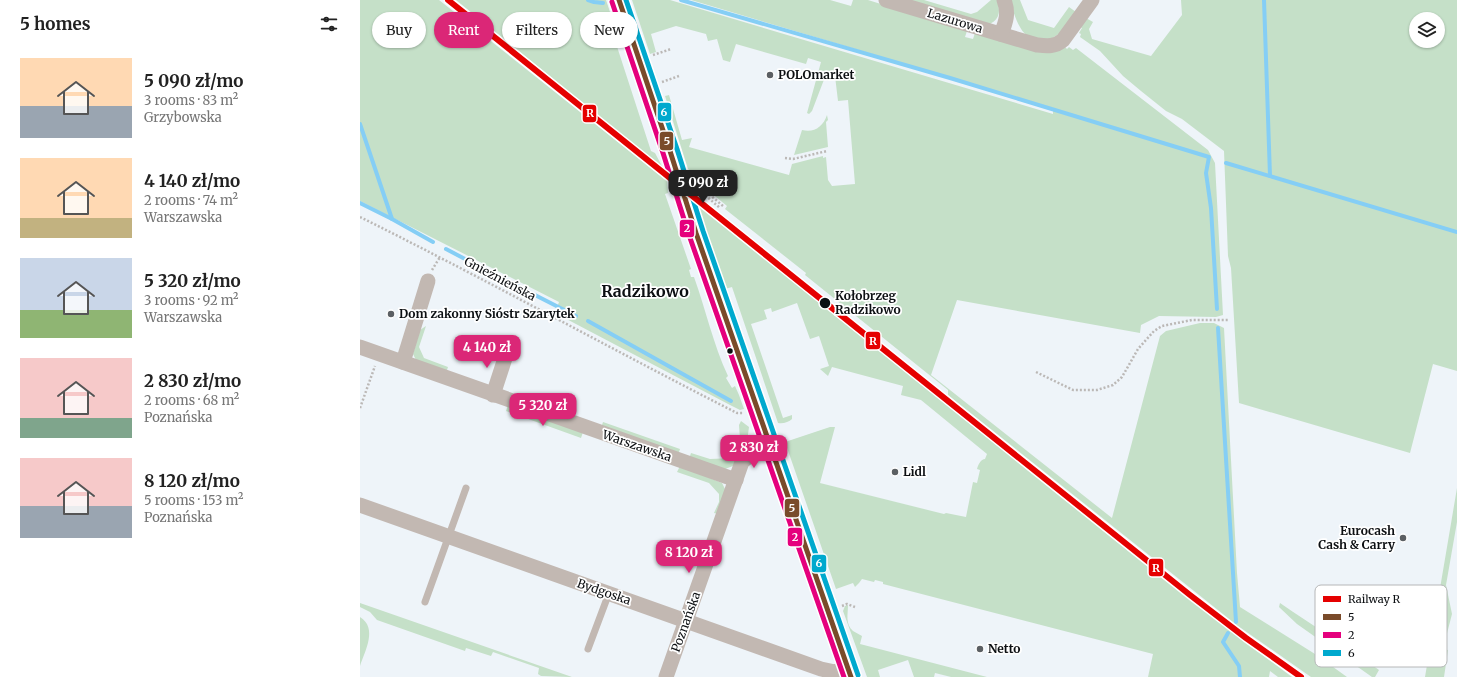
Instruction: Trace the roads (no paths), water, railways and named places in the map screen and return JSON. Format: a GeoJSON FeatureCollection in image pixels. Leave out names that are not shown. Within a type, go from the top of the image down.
{"type":"FeatureCollection","features":[{"type":"Feature","properties":{"kind":"street"},"geometry":{"type":"LineString","coordinates":[[619,0],[696,233],[849,673]]}},
{"type":"Feature","properties":{"kind":"street","name":"Lazurowa"},"geometry":{"type":"LineString","coordinates":[[886,0],[1037,45],[1053,46],[1058,44],[1067,36],[1092,0]]}},
{"type":"Feature","properties":{"kind":"street"},"geometry":{"type":"LineString","coordinates":[[1001,34],[1006,21],[1007,12],[1004,0]]}},
{"type":"Feature","properties":{"kind":"street"},"geometry":{"type":"LineString","coordinates":[[403,362],[428,281]]}},
{"type":"Feature","properties":{"kind":"street","name":"Warszawska"},"geometry":{"type":"LineString","coordinates":[[360,347],[736,480]]}},
{"type":"Feature","properties":{"kind":"street"},"geometry":{"type":"LineString","coordinates":[[493,395],[507,352]]}},
{"type":"Feature","properties":{"kind":"street","name":"Poznańska"},"geometry":{"type":"LineString","coordinates":[[666,677],[742,462],[752,454],[771,448]]}},
{"type":"Feature","properties":{"kind":"street","name":"Bydgoska"},"geometry":{"type":"LineString","coordinates":[[360,505],[821,669],[849,673]]}},
{"type":"Feature","properties":{"kind":"lane"},"geometry":{"type":"LineString","coordinates":[[425,602],[466,488]]}},
{"type":"Feature","properties":{"kind":"lane"},"geometry":{"type":"LineString","coordinates":[[588,649],[609,593]]}},
{"type":"Feature","properties":{"kind":"waterway"},"geometry":{"type":"LineString","coordinates":[[588,0],[603,3]]}},
{"type":"Feature","properties":{"kind":"waterway"},"geometry":{"type":"LineString","coordinates":[[681,0],[950,78],[1209,157],[1206,173],[1211,208],[1217,309]]}},
{"type":"Feature","properties":{"kind":"waterway"},"geometry":{"type":"LineString","coordinates":[[1264,0],[1270,176]]}},
{"type":"Feature","properties":{"kind":"waterway"},"geometry":{"type":"LineString","coordinates":[[360,124],[392,219],[433,242]]}},
{"type":"Feature","properties":{"kind":"waterway"},"geometry":{"type":"LineString","coordinates":[[1226,163],[1457,232]]}},
{"type":"Feature","properties":{"kind":"waterway"},"geometry":{"type":"LineString","coordinates":[[360,203],[392,219]]}},
{"type":"Feature","properties":{"kind":"waterway"},"geometry":{"type":"LineString","coordinates":[[446,249],[484,269]]}},
{"type":"Feature","properties":{"kind":"waterway"},"geometry":{"type":"LineString","coordinates":[[492,273],[576,316]]}},
{"type":"Feature","properties":{"kind":"waterway"},"geometry":{"type":"LineString","coordinates":[[588,321],[731,401]]}},
{"type":"Feature","properties":{"kind":"waterway"},"geometry":{"type":"LineString","coordinates":[[1218,328],[1236,622]]}},
{"type":"Feature","properties":{"kind":"waterway"},"geometry":{"type":"LineString","coordinates":[[1228,633],[1223,642],[1239,666],[1240,677]]}},
{"type":"Feature","properties":{"kind":"rail line","name":"R"},"geometry":{"type":"LineString","coordinates":[[448,0],[1190,595],[1246,638],[1301,677]]}},
{"type":"Feature","properties":{"kind":"place","name":"POLOmarket"},"geometry":{"type":"Point","coordinates":[770,75]}},
{"type":"Feature","properties":{"kind":"place","name":"Kołobrzeg Radzikowo"},"geometry":{"type":"Point","coordinates":[825,303]}},
{"type":"Feature","properties":{"kind":"place","name":"Dom zakonny Sióstr Szarytek"},"geometry":{"type":"Point","coordinates":[391,314]}},
{"type":"Feature","properties":{"kind":"place","name":"Lidl"},"geometry":{"type":"Point","coordinates":[895,472]}},
{"type":"Feature","properties":{"kind":"place","name":"Eurocash Cash & Carry"},"geometry":{"type":"Point","coordinates":[1403,538]}},
{"type":"Feature","properties":{"kind":"place","name":"Netto"},"geometry":{"type":"Point","coordinates":[980,649]}},
{"type":"Feature","properties":{"kind":"district","name":"Radzikowo"},"geometry":{"type":"Point","coordinates":[645,291]}}]}
